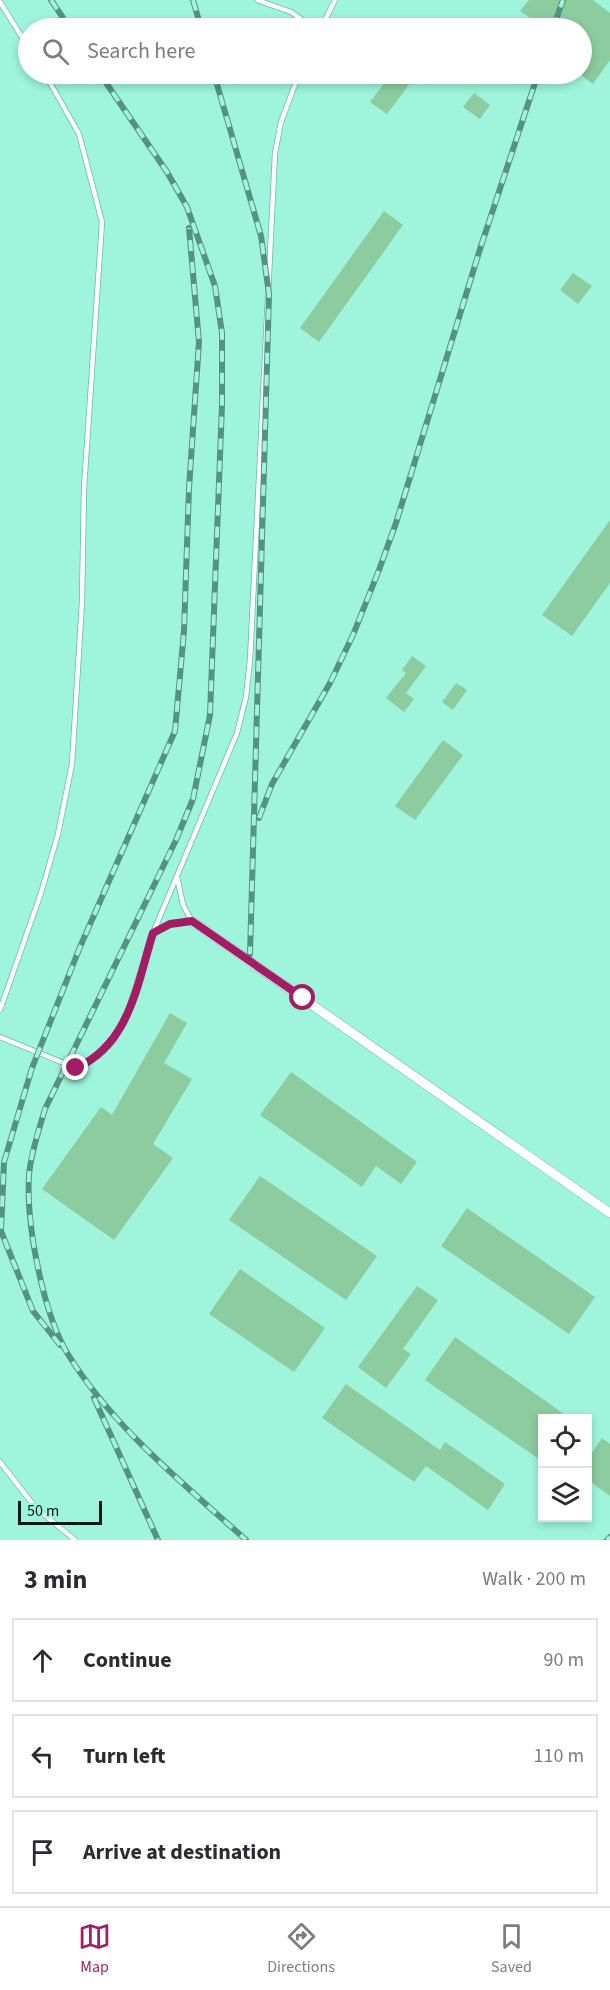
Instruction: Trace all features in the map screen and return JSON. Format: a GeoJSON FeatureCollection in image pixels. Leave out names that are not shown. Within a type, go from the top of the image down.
{"type":"FeatureCollection","features":[{"type":"Feature","properties":{"kind":"street"},"geometry":{"type":"LineString","coordinates":[[192,921],[610,1213]]}},
{"type":"Feature","properties":{"kind":"lane"},"geometry":{"type":"LineString","coordinates":[[257,0],[291,12],[300,18]]}},
{"type":"Feature","properties":{"kind":"lane"},"geometry":{"type":"LineString","coordinates":[[326,18],[335,0]]}},
{"type":"Feature","properties":{"kind":"lane"},"geometry":{"type":"LineString","coordinates":[[0,2],[18,31]]}},
{"type":"Feature","properties":{"kind":"lane"},"geometry":{"type":"LineString","coordinates":[[0,1010],[41,893],[58,834],[72,764],[81,613],[84,488],[91,426],[102,222],[79,134],[51,84]]}},
{"type":"Feature","properties":{"kind":"lane"},"geometry":{"type":"LineString","coordinates":[[0,1037],[76,1068],[99,1055],[114,1040],[128,1011],[153,933],[237,733],[246,697],[275,153],[281,122],[294,84]]}},
{"type":"Feature","properties":{"kind":"lane"},"geometry":{"type":"LineString","coordinates":[[153,933],[170,924],[192,921],[183,905],[177,876]]}},
{"type":"Feature","properties":{"kind":"lane"},"geometry":{"type":"LineString","coordinates":[[0,1462],[35,1508],[75,1540]]}},
{"type":"Feature","properties":{"kind":"building"},"geometry":{"type":"Polygon","coordinates":[[[529,0],[593,0],[610,13],[610,60],[593,84],[592,18],[530,18],[520,11],[529,0]]]}},
{"type":"Feature","properties":{"kind":"building"},"geometry":{"type":"Polygon","coordinates":[[[384,84],[410,84],[387,114],[370,102],[384,84]]]}},
{"type":"Feature","properties":{"kind":"building"},"geometry":{"type":"Polygon","coordinates":[[[474,93],[490,105],[480,119],[463,107],[474,93]]]}},
{"type":"Feature","properties":{"kind":"building"},"geometry":{"type":"Polygon","coordinates":[[[384,211],[403,225],[319,342],[300,328],[384,211]]]}},
{"type":"Feature","properties":{"kind":"building"},"geometry":{"type":"Polygon","coordinates":[[[573,273],[592,286],[578,304],[560,290],[573,273]]]}},
{"type":"Feature","properties":{"kind":"building"},"geometry":{"type":"Polygon","coordinates":[[[610,520],[610,583],[572,636],[542,615],[610,520]]]}},
{"type":"Feature","properties":{"kind":"building"},"geometry":{"type":"Polygon","coordinates":[[[412,656],[426,666],[406,693],[414,699],[404,712],[386,698],[406,673],[402,670],[412,656]]]}},
{"type":"Feature","properties":{"kind":"building"},"geometry":{"type":"Polygon","coordinates":[[[456,683],[467,690],[453,710],[442,702],[456,683]]]}},
{"type":"Feature","properties":{"kind":"building"},"geometry":{"type":"Polygon","coordinates":[[[443,740],[463,755],[415,820],[395,806],[443,740]]]}},
{"type":"Feature","properties":{"kind":"building"},"geometry":{"type":"Polygon","coordinates":[[[170,1013],[187,1023],[164,1063],[192,1079],[153,1144],[173,1158],[114,1240],[42,1189],[101,1107],[112,1115],[170,1013]]]}},
{"type":"Feature","properties":{"kind":"building"},"geometry":{"type":"Polygon","coordinates":[[[291,1072],[417,1162],[401,1184],[376,1166],[362,1187],[260,1115],[291,1072]]]}},
{"type":"Feature","properties":{"kind":"building"},"geometry":{"type":"Polygon","coordinates":[[[260,1176],[377,1256],[346,1300],[229,1220],[260,1176]]]}},
{"type":"Feature","properties":{"kind":"building"},"geometry":{"type":"Polygon","coordinates":[[[467,1208],[595,1297],[569,1334],[441,1246],[467,1208]]]}},
{"type":"Feature","properties":{"kind":"building"},"geometry":{"type":"Polygon","coordinates":[[[240,1269],[325,1328],[294,1372],[209,1314],[240,1269]]]}},
{"type":"Feature","properties":{"kind":"building"},"geometry":{"type":"Polygon","coordinates":[[[417,1286],[438,1300],[403,1349],[411,1354],[386,1388],[358,1367],[417,1286]]]}},
{"type":"Feature","properties":{"kind":"building"},"geometry":{"type":"Polygon","coordinates":[[[455,1337],[564,1414],[538,1414],[538,1459],[425,1380],[455,1337]]]}},
{"type":"Feature","properties":{"kind":"building"},"geometry":{"type":"Polygon","coordinates":[[[346,1384],[440,1450],[445,1442],[505,1484],[488,1510],[426,1466],[414,1482],[322,1418],[346,1384]]]}},
{"type":"Feature","properties":{"kind":"building"},"geometry":{"type":"Polygon","coordinates":[[[602,1438],[610,1444],[610,1496],[592,1483],[592,1453],[602,1438]]]}},
{"type":"Feature","properties":{"kind":"railway"},"geometry":{"type":"LineString","coordinates":[[51,0],[63,18]]}},
{"type":"Feature","properties":{"kind":"railway"},"geometry":{"type":"LineString","coordinates":[[193,0],[198,18]]}},
{"type":"Feature","properties":{"kind":"railway"},"geometry":{"type":"LineString","coordinates":[[557,18],[563,0]]}},
{"type":"Feature","properties":{"kind":"railway"},"geometry":{"type":"LineString","coordinates":[[107,84],[167,172],[187,207],[215,286],[222,333],[222,405],[210,715],[193,799],[176,840],[45,1109],[30,1166],[30,1218],[38,1268],[51,1317],[69,1356],[87,1383],[107,1408],[151,1454],[246,1540]]}},
{"type":"Feature","properties":{"kind":"railway"},"geometry":{"type":"LineString","coordinates":[[217,84],[261,236],[269,294],[250,954]]}},
{"type":"Feature","properties":{"kind":"railway"},"geometry":{"type":"LineString","coordinates":[[259,818],[272,784],[330,683],[353,635],[379,570],[396,523],[480,249],[535,84]]}},
{"type":"Feature","properties":{"kind":"railway"},"geometry":{"type":"LineString","coordinates":[[60,1345],[33,1311],[1,1231],[4,1162],[32,1068],[80,947],[175,731],[184,631],[189,488],[199,342],[189,228]]}},
{"type":"Feature","properties":{"kind":"railway"},"geometry":{"type":"LineString","coordinates":[[94,1398],[158,1540]]}},
{"type":"Feature","properties":{"kind":"railway"},"geometry":{"type":"LineString","coordinates":[[607,1540],[610,1537]]}},
{"type":"Feature","properties":{"kind":"route"},"geometry":{"type":"LineString","coordinates":[[76,1068],[99,1055],[114,1040],[128,1011],[153,933],[170,924],[192,921],[303,998]]}}]}
